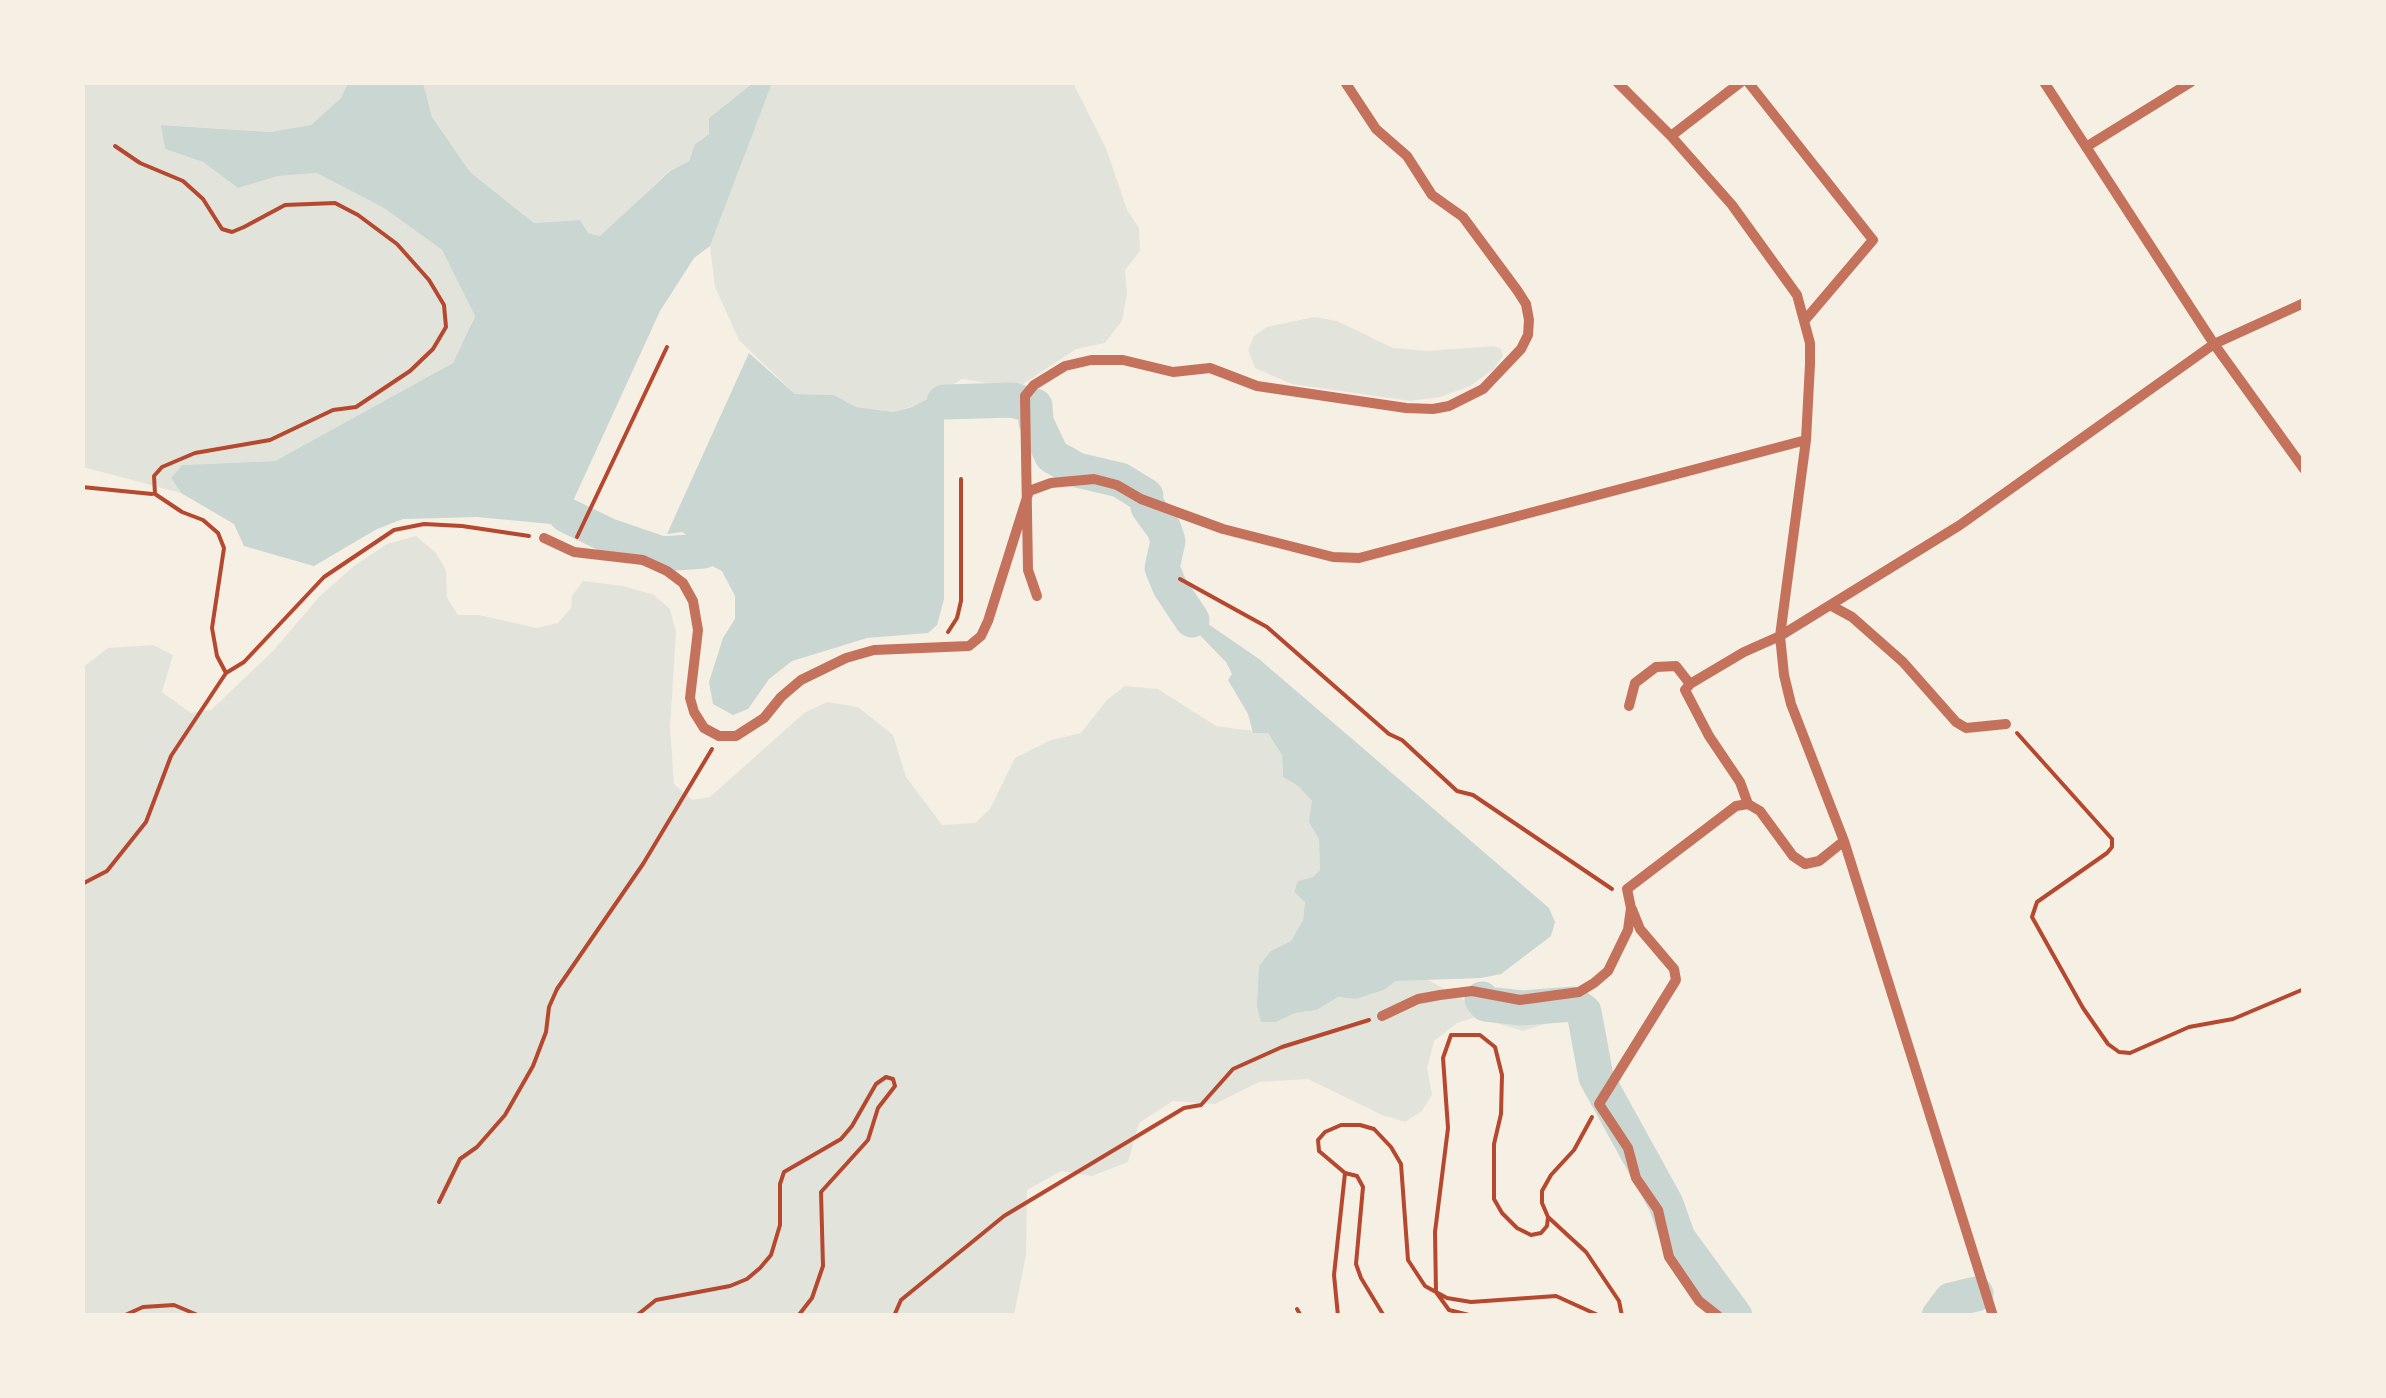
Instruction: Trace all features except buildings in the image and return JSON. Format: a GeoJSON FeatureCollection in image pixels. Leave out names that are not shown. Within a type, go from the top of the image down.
{"type":"FeatureCollection","features":[{"type":"Feature","properties":{"kind":"street"},"geometry":{"type":"LineString","coordinates":[[1036,596],[1028,570],[1026,396],[1034,385],[1064,366],[1091,360],[1124,360],[1173,372],[1210,368],[1257,386],[1406,408],[1449,406],[1495,379],[1528,335],[1526,304],[1463,217],[1432,195],[1408,156],[1376,129],[1346,82]]}},
{"type":"Feature","properties":{"kind":"street"},"geometry":{"type":"LineString","coordinates":[[1618,82],[1732,205],[1797,295],[1810,364],[1806,440],[1780,636],[1792,704],[1844,841],[1993,1316]]}},
{"type":"Feature","properties":{"kind":"street"},"geometry":{"type":"LineString","coordinates":[[1671,136],[1744,82],[1874,240],[1804,320]]}},
{"type":"Feature","properties":{"kind":"street"},"geometry":{"type":"LineString","coordinates":[[2044,82],[2214,344],[2304,470]]}},
{"type":"Feature","properties":{"kind":"street"},"geometry":{"type":"LineString","coordinates":[[2086,148],[2191,82]]}},
{"type":"Feature","properties":{"kind":"street"},"geometry":{"type":"LineString","coordinates":[[1748,804],[1740,782],[1684,690],[1690,684],[1780,636],[1960,524],[2214,344],[2304,303]]}},
{"type":"Feature","properties":{"kind":"street"},"geometry":{"type":"LineString","coordinates":[[1029,492],[1068,479],[1094,478],[1224,529],[1332,556],[1359,558],[1806,440]]}},
{"type":"Feature","properties":{"kind":"street"},"geometry":{"type":"LineString","coordinates":[[544,538],[574,552],[643,560],[683,583],[692,601],[698,630],[690,698],[704,728],[719,736],[736,736],[752,728],[801,680],[846,658],[874,650],[969,646],[981,636],[1029,492]]}},
{"type":"Feature","properties":{"kind":"street"},"geometry":{"type":"LineString","coordinates":[[1830,605],[1852,617],[1903,662],[1956,722],[1966,728],[2006,724]]}},
{"type":"Feature","properties":{"kind":"street"},"geometry":{"type":"LineString","coordinates":[[1629,706],[1635,683],[1656,667],[1676,666],[1690,684]]}},
{"type":"Feature","properties":{"kind":"street"},"geometry":{"type":"LineString","coordinates":[[1718,1316],[1699,1302],[1668,1257],[1658,1210],[1636,1178],[1628,1148],[1599,1104],[1676,980],[1674,969],[1640,929],[1626,894],[1633,884],[1736,806],[1748,804],[1760,811],[1793,856],[1805,864],[1819,862],[1844,841]]}},
{"type":"Feature","properties":{"kind":"street"},"geometry":{"type":"LineString","coordinates":[[1382,1016],[1418,999],[1472,991],[1520,1000],[1579,992],[1608,970],[1628,930],[1631,908]]}},
{"type":"Feature","properties":{"kind":"path"},"geometry":{"type":"LineString","coordinates":[[115,146],[140,163],[183,181],[203,199],[222,229],[232,232],[284,205],[335,202],[397,244],[429,280],[444,305],[446,327],[433,350],[356,407],[333,410],[270,440],[195,452],[178,459],[154,476],[155,494]]}},
{"type":"Feature","properties":{"kind":"path"},"geometry":{"type":"LineString","coordinates":[[580,529],[667,347]]}},
{"type":"Feature","properties":{"kind":"path"},"geometry":{"type":"LineString","coordinates":[[922,649],[947,634],[958,618],[961,480]]}},
{"type":"Feature","properties":{"kind":"path"},"geometry":{"type":"LineString","coordinates":[[82,487],[155,494],[203,520],[218,533],[224,548],[212,628],[216,656],[226,673]]}},
{"type":"Feature","properties":{"kind":"path"},"geometry":{"type":"LineString","coordinates":[[82,884],[107,870],[146,822],[170,756],[226,673],[244,662],[324,577],[394,530],[424,524],[544,538]]}},
{"type":"Feature","properties":{"kind":"path"},"geometry":{"type":"LineString","coordinates":[[1180,578],[1267,627],[1389,734],[1402,740],[1456,791],[1473,795],[1614,890],[1626,894]]}},
{"type":"Feature","properties":{"kind":"path"},"geometry":{"type":"LineString","coordinates":[[2006,724],[2112,839],[2112,847],[2106,853],[2037,902],[2032,916],[2083,1008],[2108,1044],[2119,1052],[2130,1053],[2189,1027],[2233,1019],[2304,989]]}},
{"type":"Feature","properties":{"kind":"path"},"geometry":{"type":"LineString","coordinates":[[438,1202],[460,1159],[477,1147],[505,1115],[533,1066],[546,1032],[548,1006],[557,989],[642,864],[719,736]]}},
{"type":"Feature","properties":{"kind":"path"},"geometry":{"type":"LineString","coordinates":[[894,1316],[901,1300],[1004,1216],[1184,1108],[1200,1105],[1233,1069],[1282,1047],[1382,1016]]}},
{"type":"Feature","properties":{"kind":"path"},"geometry":{"type":"LineString","coordinates":[[1472,1316],[1449,1310],[1436,1292],[1435,1232],[1448,1128],[1443,1058],[1450,1035],[1480,1035],[1495,1047],[1502,1075],[1501,1114],[1494,1144],[1494,1198],[1502,1214],[1516,1228],[1531,1235],[1547,1226],[1542,1190],[1574,1150],[1599,1104]]}},
{"type":"Feature","properties":{"kind":"path"},"geometry":{"type":"LineString","coordinates":[[636,1316],[656,1300],[730,1286],[760,1268],[771,1254],[780,1224],[780,1184],[784,1172],[841,1139],[876,1084],[886,1077],[893,1079],[894,1086],[878,1108],[868,1140],[820,1192],[823,1266],[812,1298],[798,1316]]}},
{"type":"Feature","properties":{"kind":"path"},"geometry":{"type":"LineString","coordinates":[[1384,1316],[1356,1264],[1363,1187],[1357,1176],[1345,1173],[1318,1150],[1318,1140],[1325,1132],[1341,1125],[1374,1130],[1391,1147],[1400,1164],[1408,1260],[1424,1286],[1456,1301],[1556,1296],[1600,1316]]}},
{"type":"Feature","properties":{"kind":"path"},"geometry":{"type":"LineString","coordinates":[[1338,1316],[1334,1275],[1345,1173]]}},
{"type":"Feature","properties":{"kind":"path"},"geometry":{"type":"LineString","coordinates":[[1548,1218],[1586,1252],[1619,1300],[1622,1316]]}},
{"type":"Feature","properties":{"kind":"path"},"geometry":{"type":"LineString","coordinates":[[123,1316],[143,1307],[174,1306],[200,1316]]}},
{"type":"Feature","properties":{"kind":"path"},"geometry":{"type":"LineString","coordinates":[[1297,1309],[1301,1316]]}},
{"type":"Feature","properties":{"kind":"shaded area"},"geometry":{"type":"Polygon","coordinates":[[[772,82],[1073,83],[1106,148],[1127,210],[1139,228],[1140,251],[1125,270],[1127,293],[1122,321],[1105,343],[1076,349],[1017,388],[962,379],[926,402],[894,412],[856,407],[834,395],[795,394],[739,340],[715,287],[710,246],[772,82]]]}},
{"type":"Feature","properties":{"kind":"shaded area"},"geometry":{"type":"Polygon","coordinates":[[[82,83],[348,83],[341,98],[311,125],[270,132],[162,125],[165,149],[203,162],[238,188],[278,176],[318,173],[384,208],[442,250],[475,315],[453,363],[275,461],[182,465],[171,478],[181,493],[83,467],[82,83]]]}},
{"type":"Feature","properties":{"kind":"shaded area"},"geometry":{"type":"Polygon","coordinates":[[[348,83],[423,83],[432,117],[470,172],[534,223],[580,220],[588,233],[600,236],[670,171],[689,161],[695,144],[709,134],[709,118],[753,83],[772,83],[710,246],[694,258],[660,311],[562,525],[477,517],[403,519],[377,529],[314,566],[244,546],[234,524],[181,493],[171,478],[182,465],[275,461],[453,363],[475,316],[442,250],[384,208],[317,173],[278,176],[238,188],[203,162],[165,149],[161,125],[270,132],[311,125],[341,98],[348,83]]]}},
{"type":"Feature","properties":{"kind":"shaded area"},"geometry":{"type":"Polygon","coordinates":[[[423,83],[753,83],[709,118],[709,134],[695,144],[689,161],[669,171],[601,236],[588,233],[579,220],[534,223],[470,172],[432,117],[423,83]]]}},
{"type":"Feature","properties":{"kind":"shaded area"},"geometry":{"type":"Polygon","coordinates":[[[1314,317],[1337,321],[1393,348],[1428,351],[1494,346],[1501,349],[1503,356],[1494,369],[1470,386],[1440,397],[1410,401],[1292,384],[1255,368],[1248,350],[1254,336],[1267,327],[1314,317]]]}},
{"type":"Feature","properties":{"kind":"shaded area"},"geometry":{"type":"Polygon","coordinates":[[[749,353],[795,394],[834,395],[856,407],[894,412],[938,394],[944,402],[944,599],[937,625],[928,633],[867,638],[792,661],[769,679],[748,709],[733,715],[713,704],[709,682],[723,638],[735,619],[735,596],[722,571],[708,564],[693,539],[682,532],[667,534],[749,353]]]}},
{"type":"Feature","properties":{"kind":"shaded area"},"geometry":{"type":"Polygon","coordinates":[[[416,536],[436,553],[446,570],[447,598],[458,615],[479,615],[537,628],[558,623],[571,608],[572,596],[583,581],[654,595],[670,609],[676,632],[670,727],[674,784],[692,800],[710,797],[804,713],[827,702],[858,707],[893,735],[906,777],[942,825],[975,823],[990,809],[1015,758],[1051,740],[1081,733],[1106,701],[1125,686],[1158,689],[1216,726],[1268,733],[1282,755],[1283,777],[1312,801],[1310,822],[1319,839],[1320,870],[1298,882],[1294,892],[1305,902],[1303,920],[1291,941],[1271,951],[1276,1022],[1295,1013],[1317,1010],[1338,997],[1356,999],[1384,990],[1396,981],[1427,979],[1488,1009],[1543,1011],[1545,1024],[1523,1031],[1476,1017],[1457,1023],[1434,1041],[1427,1068],[1432,1094],[1422,1111],[1405,1122],[1308,1079],[1259,1082],[1215,1104],[1173,1101],[1139,1123],[1128,1162],[1092,1176],[1061,1171],[1027,1190],[1026,1255],[1014,1315],[83,1315],[82,668],[108,648],[153,645],[173,655],[162,692],[191,713],[211,710],[354,566],[387,544],[416,536]]]}},
{"type":"Feature","properties":{"kind":"shaded area"},"geometry":{"type":"Polygon","coordinates":[[[1198,617],[1259,659],[1549,908],[1555,922],[1551,936],[1501,974],[1396,981],[1384,990],[1356,999],[1338,997],[1317,1010],[1295,1013],[1276,1022],[1261,1022],[1257,1007],[1259,966],[1271,951],[1291,941],[1303,920],[1305,902],[1294,892],[1298,881],[1313,877],[1320,870],[1319,839],[1309,822],[1312,801],[1283,777],[1282,755],[1268,733],[1253,733],[1248,714],[1228,680],[1232,674],[1226,662],[1192,627],[1192,620],[1198,617]]]}},
{"type":"Feature","properties":{"kind":"waterway"},"geometry":{"type":"LineString","coordinates":[[944,402],[1012,400],[1035,406],[1036,422],[1052,456],[1077,470],[1120,480],[1146,496]]}},
{"type":"Feature","properties":{"kind":"waterway"},"geometry":{"type":"LineString","coordinates":[[1148,507],[1168,541],[1162,568],[1192,620]]}},
{"type":"Feature","properties":{"kind":"waterway"},"geometry":{"type":"LineString","coordinates":[[566,515],[607,535],[662,554],[703,551]]}},
{"type":"Feature","properties":{"kind":"waterway"},"geometry":{"type":"LineString","coordinates":[[1482,999],[1486,1004],[1522,1008],[1573,1004],[1584,1012],[1596,1077],[1666,1204],[1678,1238],[1735,1316]]}},
{"type":"Feature","properties":{"kind":"waterway"},"geometry":{"type":"LineString","coordinates":[[1939,1316],[1951,1300],[1976,1294]]}}]}
